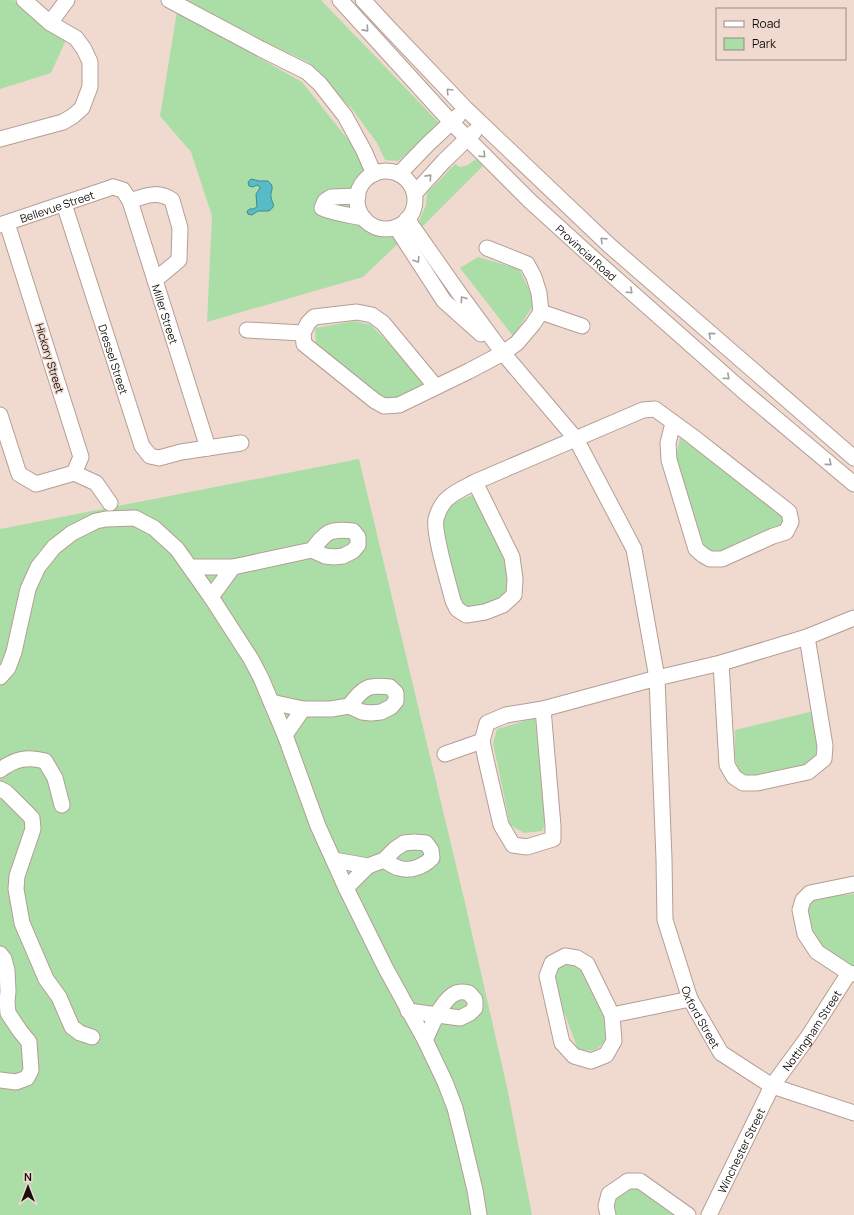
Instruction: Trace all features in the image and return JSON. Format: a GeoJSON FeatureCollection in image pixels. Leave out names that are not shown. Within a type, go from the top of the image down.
{"type":"FeatureCollection","features":[{"type":"Feature","properties":{"kind":"street"},"geometry":{"type":"LineString","coordinates":[[0,139],[63,122],[82,108],[90,87],[90,62],[84,49],[76,38],[50,23],[24,0]]}},
{"type":"Feature","properties":{"kind":"street"},"geometry":{"type":"LineString","coordinates":[[50,23],[67,0]]}},
{"type":"Feature","properties":{"kind":"street"},"geometry":{"type":"LineString","coordinates":[[169,0],[307,72],[320,84],[345,116],[364,151],[374,174]]}},
{"type":"Feature","properties":{"kind":"street","name":"Provincial Road"},"geometry":{"type":"LineString","coordinates":[[340,0],[467,139],[530,201],[758,404],[854,484]]}},
{"type":"Feature","properties":{"kind":"street","name":"Provincial Road"},"geometry":{"type":"LineString","coordinates":[[363,0],[482,125],[610,246],[854,458]]}},
{"type":"Feature","properties":{"kind":"street"},"geometry":{"type":"LineString","coordinates":[[399,174],[466,109]]}},
{"type":"Feature","properties":{"kind":"street"},"geometry":{"type":"LineString","coordinates":[[415,193],[444,161],[482,125]]}},
{"type":"Feature","properties":{"kind":"street"},"geometry":{"type":"LineString","coordinates":[[382,171],[391,171],[399,174],[406,178],[412,185],[415,193],[413,212],[402,223],[388,228],[379,228],[371,224],[360,212],[358,196],[360,187],[366,179],[382,171]]}},
{"type":"Feature","properties":{"kind":"street"},"geometry":{"type":"LineString","coordinates":[[2,224],[114,187]]}},
{"type":"Feature","properties":{"kind":"street","name":"Miller Street"},"geometry":{"type":"LineString","coordinates":[[114,187],[123,190],[130,201],[208,448]]}},
{"type":"Feature","properties":{"kind":"street","name":"Bellevue Street"},"geometry":{"type":"LineString","coordinates":[[2,224],[114,187]]}},
{"type":"Feature","properties":{"kind":"street"},"geometry":{"type":"LineString","coordinates":[[130,201],[154,194],[166,195],[172,200],[180,228],[179,260],[155,280]]}},
{"type":"Feature","properties":{"kind":"street"},"geometry":{"type":"LineString","coordinates":[[358,196],[331,197],[325,201],[322,208],[331,212],[364,218]]}},
{"type":"Feature","properties":{"kind":"street","name":"Dressel Street"},"geometry":{"type":"LineString","coordinates":[[64,204],[142,446],[150,456],[159,458],[181,452],[242,443]]}},
{"type":"Feature","properties":{"kind":"street","name":"Oxford Street"},"geometry":{"type":"LineString","coordinates":[[402,223],[459,294],[503,353],[576,439],[634,549],[657,678],[665,920],[690,999],[721,1053],[772,1086],[854,1113]]}},
{"type":"Feature","properties":{"kind":"street","name":"Hickory Street"},"geometry":{"type":"LineString","coordinates":[[2,224],[81,457],[74,473]]}},
{"type":"Feature","properties":{"kind":"street"},"geometry":{"type":"LineString","coordinates":[[436,387],[383,323],[372,315],[357,312],[314,317],[308,323],[303,333],[304,344],[375,401],[384,406],[399,405],[469,372],[503,353],[517,343],[541,312],[536,282],[527,264],[487,248]]}},
{"type":"Feature","properties":{"kind":"street"},"geometry":{"type":"LineString","coordinates":[[541,312],[582,326]]}},
{"type":"Feature","properties":{"kind":"street"},"geometry":{"type":"LineString","coordinates":[[247,330],[303,333]]}},
{"type":"Feature","properties":{"kind":"street"},"geometry":{"type":"LineString","coordinates":[[758,404],[773,388]]}},
{"type":"Feature","properties":{"kind":"street"},"geometry":{"type":"LineString","coordinates":[[475,482],[512,557],[514,595],[503,605],[497,608],[485,612],[466,615],[457,609],[453,601],[437,536],[435,520],[441,507],[448,498],[459,490],[475,482],[642,410],[655,409],[789,512],[791,522],[786,532],[773,536],[722,559],[710,559],[696,549],[669,460],[668,443],[673,423]]}},
{"type":"Feature","properties":{"kind":"street"},"geometry":{"type":"LineString","coordinates":[[0,415],[19,474],[36,484],[74,473],[96,483],[110,502]]}},
{"type":"Feature","properties":{"kind":"street"},"geometry":{"type":"LineString","coordinates":[[0,677],[8,668],[14,652],[28,589],[38,567],[54,547],[72,533],[96,521],[106,519],[135,518],[154,528],[177,549],[212,597],[251,659],[272,702],[315,819],[346,888],[408,1011],[425,1040],[455,1108],[475,1190],[479,1215]]}},
{"type":"Feature","properties":{"kind":"street"},"geometry":{"type":"LineString","coordinates":[[190,567],[233,567],[312,550]]}},
{"type":"Feature","properties":{"kind":"street"},"geometry":{"type":"LineString","coordinates":[[212,597],[233,567]]}},
{"type":"Feature","properties":{"kind":"street"},"geometry":{"type":"LineString","coordinates":[[543,709],[553,839],[527,847],[513,845],[502,825],[482,741],[487,723],[506,715],[543,709],[657,678],[721,663],[807,637],[854,618]]}},
{"type":"Feature","properties":{"kind":"street"},"geometry":{"type":"LineString","coordinates":[[721,663],[727,765],[734,777],[743,784],[757,784],[808,772],[824,759],[825,746],[807,637]]}},
{"type":"Feature","properties":{"kind":"street"},"geometry":{"type":"LineString","coordinates":[[272,702],[303,709],[331,709],[349,706]]}},
{"type":"Feature","properties":{"kind":"street"},"geometry":{"type":"LineString","coordinates":[[285,735],[303,709]]}},
{"type":"Feature","properties":{"kind":"street"},"geometry":{"type":"LineString","coordinates":[[444,754],[482,741]]}},
{"type":"Feature","properties":{"kind":"street"},"geometry":{"type":"LineString","coordinates":[[0,770],[21,759],[34,758],[45,761],[55,778],[62,805]]}},
{"type":"Feature","properties":{"kind":"street"},"geometry":{"type":"LineString","coordinates":[[0,789],[6,792],[32,818],[34,829],[17,876],[16,889],[22,923],[46,979],[59,996],[72,1027],[80,1033],[92,1037]]}},
{"type":"Feature","properties":{"kind":"street"},"geometry":{"type":"LineString","coordinates":[[334,860],[368,866]]}},
{"type":"Feature","properties":{"kind":"street"},"geometry":{"type":"LineString","coordinates":[[346,888],[368,866],[384,860]]}},
{"type":"Feature","properties":{"kind":"street","name":"Nottingham Street"},"geometry":{"type":"LineString","coordinates":[[772,1086],[852,974],[817,952],[805,934],[800,910],[803,900],[810,893],[854,884]]}},
{"type":"Feature","properties":{"kind":"street"},"geometry":{"type":"LineString","coordinates":[[0,954],[4,959],[6,970],[8,1012],[29,1042],[31,1070],[26,1078],[16,1082],[0,1080]]}},
{"type":"Feature","properties":{"kind":"street"},"geometry":{"type":"LineString","coordinates":[[565,956],[577,958],[587,964],[612,1015],[614,1041],[606,1055],[591,1061],[574,1056],[562,1044],[547,976],[552,963],[565,956]]}},
{"type":"Feature","properties":{"kind":"street"},"geometry":{"type":"LineString","coordinates":[[612,1015],[690,999]]}},
{"type":"Feature","properties":{"kind":"street"},"geometry":{"type":"LineString","coordinates":[[408,1011],[437,1015],[425,1040]]}},
{"type":"Feature","properties":{"kind":"street","name":"Winchester Street"},"geometry":{"type":"LineString","coordinates":[[709,1215],[772,1086]]}},
{"type":"Feature","properties":{"kind":"street"},"geometry":{"type":"LineString","coordinates":[[608,1215],[606,1206],[609,1194],[628,1181],[640,1181],[688,1215]]}},
{"type":"Feature","properties":{"kind":"green space"},"geometry":{"type":"Polygon","coordinates":[[[0,0],[15,1],[47,27],[66,40],[51,73],[0,89],[0,0]]]}},
{"type":"Feature","properties":{"kind":"green space"},"geometry":{"type":"Polygon","coordinates":[[[181,0],[321,0],[441,125],[398,161],[385,160],[377,143],[352,109],[323,80],[308,62],[180,3],[181,0]]]}},
{"type":"Feature","properties":{"kind":"green space"},"geometry":{"type":"Polygon","coordinates":[[[177,11],[302,82],[358,152],[367,171],[359,177],[354,188],[354,203],[358,220],[376,236],[397,238],[401,241],[363,277],[207,322],[212,216],[191,152],[160,116],[177,11]]]}},
{"type":"Feature","properties":{"kind":"green space"},"geometry":{"type":"Polygon","coordinates":[[[476,159],[483,166],[422,227],[419,221],[426,205],[427,193],[455,164],[460,167],[468,165],[476,159]]]}},
{"type":"Feature","properties":{"kind":"green space"},"geometry":{"type":"Polygon","coordinates":[[[478,257],[519,269],[530,291],[533,306],[513,336],[460,268],[478,257]]]}},
{"type":"Feature","properties":{"kind":"green space"},"geometry":{"type":"Polygon","coordinates":[[[355,321],[371,325],[425,382],[400,399],[376,397],[316,344],[315,328],[355,321]]]}},
{"type":"Feature","properties":{"kind":"green space"},"geometry":{"type":"Polygon","coordinates":[[[680,438],[783,512],[784,524],[720,553],[705,548],[675,461],[680,438]]]}},
{"type":"Feature","properties":{"kind":"green space"},"geometry":{"type":"Polygon","coordinates":[[[359,459],[466,907],[507,1087],[532,1215],[0,1215],[0,529],[359,459]]]}},
{"type":"Feature","properties":{"kind":"green space"},"geometry":{"type":"Polygon","coordinates":[[[472,495],[507,559],[510,591],[487,609],[465,608],[456,600],[441,524],[451,504],[472,495]]]}},
{"type":"Feature","properties":{"kind":"green space"},"geometry":{"type":"Polygon","coordinates":[[[814,711],[820,743],[818,753],[809,764],[755,779],[743,777],[737,766],[735,730],[814,711]]]}},
{"type":"Feature","properties":{"kind":"green space"},"geometry":{"type":"Polygon","coordinates":[[[535,718],[546,821],[542,831],[524,833],[510,825],[493,743],[497,729],[535,718]]]}},
{"type":"Feature","properties":{"kind":"green space"},"geometry":{"type":"Polygon","coordinates":[[[854,894],[854,969],[822,950],[810,930],[806,912],[808,904],[814,898],[854,894]]]}},
{"type":"Feature","properties":{"kind":"green space"},"geometry":{"type":"Polygon","coordinates":[[[572,963],[582,969],[604,1014],[607,1037],[601,1046],[596,1050],[578,1050],[552,979],[555,969],[572,963]]]}},
{"type":"Feature","properties":{"kind":"green space"},"geometry":{"type":"Polygon","coordinates":[[[629,1187],[635,1188],[675,1215],[613,1215],[614,1198],[629,1187]]]}},
{"type":"Feature","properties":{"kind":"water"},"geometry":{"type":"Polygon","coordinates":[[[251,179],[268,181],[271,184],[273,206],[269,211],[258,211],[252,215],[248,214],[247,211],[257,207],[256,194],[260,188],[257,185],[253,187],[249,186],[248,182],[251,179]]]}}]}
